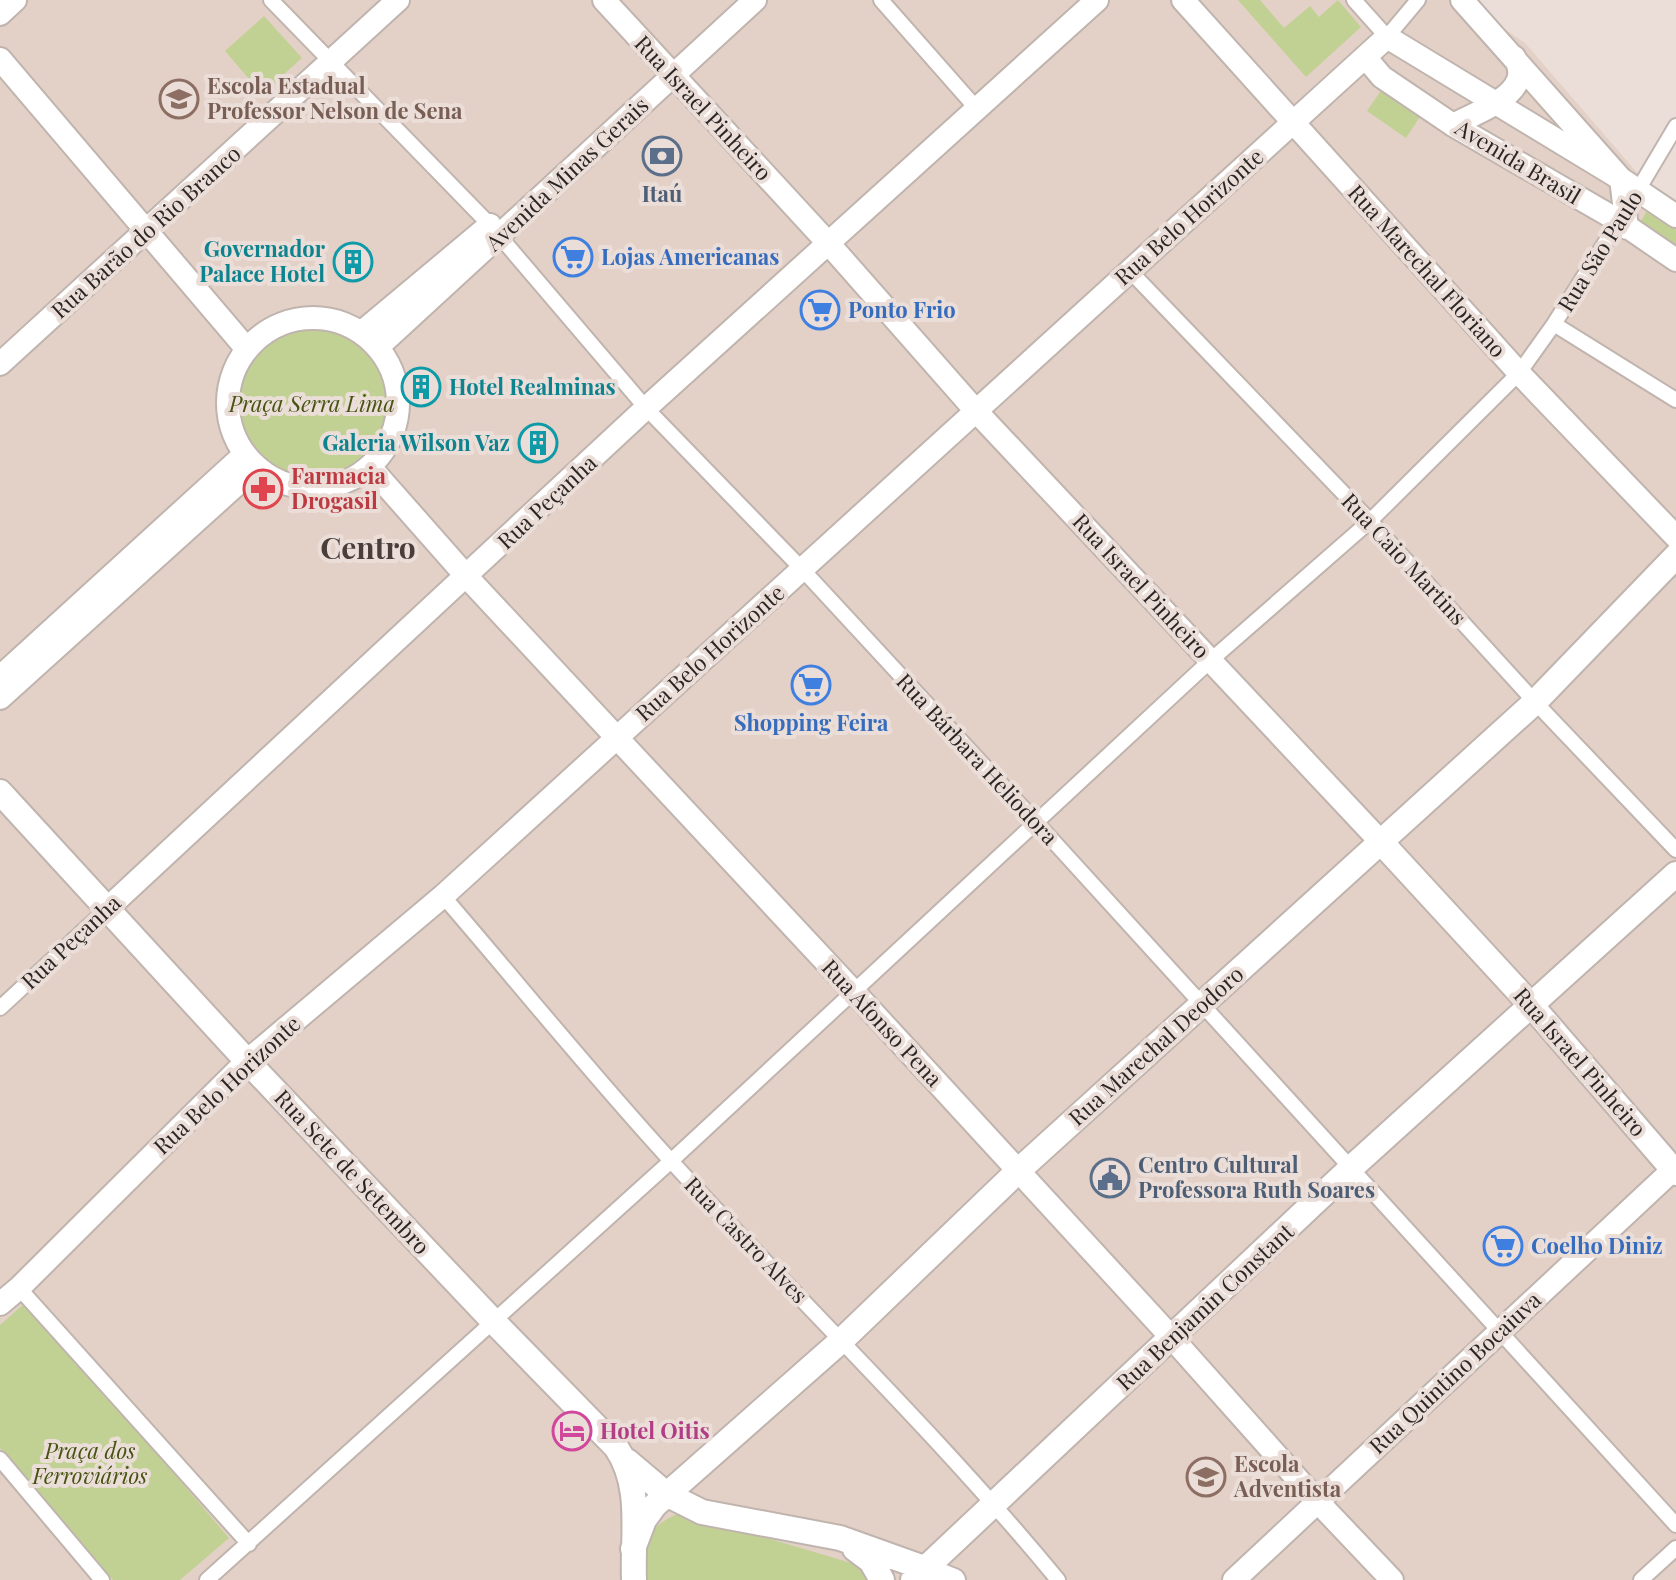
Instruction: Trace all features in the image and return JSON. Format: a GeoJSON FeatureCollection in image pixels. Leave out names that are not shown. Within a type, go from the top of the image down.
{"type":"FeatureCollection","features":[{"type":"Feature","properties":{"kind":"main road","name":"Rua Marechal Deodoro"},"geometry":{"type":"LineString","coordinates":[[633,1549],[644,1520],[666,1494],[842,1340],[1018,1171],[1535,702],[1676,556]]}},
{"type":"Feature","properties":{"kind":"main road","name":"Rua Sete de Setembro"},"geometry":{"type":"LineString","coordinates":[[0,792],[247,1061],[494,1322],[606,1434],[627,1461],[635,1504],[634,1580]]}},
{"type":"Feature","properties":{"kind":"main road","name":"Rua Israel Pinheiro"},"geometry":{"type":"LineString","coordinates":[[1380,841],[1531,1005],[1675,1170]]}},
{"type":"Feature","properties":{"kind":"main road","name":"Rua Benjamin Constant"},"geometry":{"type":"LineString","coordinates":[[919,1574],[1351,1168],[1676,874]]}},
{"type":"Feature","properties":{"kind":"main road"},"geometry":{"type":"LineString","coordinates":[[627,1461],[666,1494],[702,1512],[840,1538],[919,1574]]}},
{"type":"Feature","properties":{"kind":"main road"},"geometry":{"type":"LineString","coordinates":[[840,1538],[871,1561],[882,1580]]}},
{"type":"Feature","properties":{"kind":"street"},"geometry":{"type":"LineString","coordinates":[[0,14],[15,0]]}},
{"type":"Feature","properties":{"kind":"street","name":"Rua Bárbara Heliodora"},"geometry":{"type":"LineString","coordinates":[[271,0],[494,230],[646,408],[802,569],[1035,821],[1676,1525]]}},
{"type":"Feature","properties":{"kind":"street","name":"Rua Barão do Rio Branco"},"geometry":{"type":"LineString","coordinates":[[0,364],[398,0]]}},
{"type":"Feature","properties":{"kind":"street","name":"Rua Israel Pinheiro"},"geometry":{"type":"LineString","coordinates":[[604,0],[829,244],[976,411],[1380,841]]}},
{"type":"Feature","properties":{"kind":"street","name":"Avenida Minas Gerais"},"geometry":{"type":"LineString","coordinates":[[669,71],[736,0]]}},
{"type":"Feature","properties":{"kind":"street","name":"Avenida Minas Gerais"},"geometry":{"type":"LineString","coordinates":[[370,340],[669,71],[755,0]]}},
{"type":"Feature","properties":{"kind":"street"},"geometry":{"type":"LineString","coordinates":[[881,0],[977,109]]}},
{"type":"Feature","properties":{"kind":"street","name":"Rua Peçanha"},"geometry":{"type":"LineString","coordinates":[[0,1008],[646,408],[1097,0]]}},
{"type":"Feature","properties":{"kind":"street","name":"Rua Marechal Floriano"},"geometry":{"type":"LineString","coordinates":[[1183,0],[1298,118]]}},
{"type":"Feature","properties":{"kind":"street","name":"Rua Marechal Floriano"},"geometry":{"type":"LineString","coordinates":[[1197,0],[1519,373],[1676,537]]}},
{"type":"Feature","properties":{"kind":"street"},"geometry":{"type":"LineString","coordinates":[[1354,0],[1387,37],[1630,184],[1676,216]]}},
{"type":"Feature","properties":{"kind":"street","name":"Rua Belo Horizonte"},"geometry":{"type":"LineString","coordinates":[[0,1304],[247,1061],[443,896],[1387,37],[1418,0]]}},
{"type":"Feature","properties":{"kind":"street"},"geometry":{"type":"LineString","coordinates":[[1462,0],[1630,184]]}},
{"type":"Feature","properties":{"kind":"street"},"geometry":{"type":"LineString","coordinates":[[1453,125],[1515,88],[1521,77],[1520,67],[1510,51]]}},
{"type":"Feature","properties":{"kind":"street","name":"Avenida Brasil"},"geometry":{"type":"LineString","coordinates":[[1365,57],[1382,77],[1453,125],[1624,220],[1676,260]]}},
{"type":"Feature","properties":{"kind":"street"},"geometry":{"type":"LineString","coordinates":[[0,59],[246,348]]}},
{"type":"Feature","properties":{"kind":"street","name":"Rua São Paulo"},"geometry":{"type":"LineString","coordinates":[[1630,184],[1676,126]]}},
{"type":"Feature","properties":{"kind":"street"},"geometry":{"type":"LineString","coordinates":[[1624,220],[1630,184]]}},
{"type":"Feature","properties":{"kind":"street","name":"Rua São Paulo"},"geometry":{"type":"LineString","coordinates":[[207,1580],[671,1161],[1211,660],[1370,521],[1519,373],[1624,220]]}},
{"type":"Feature","properties":{"kind":"street","name":"Rua Caio Martins"},"geometry":{"type":"LineString","coordinates":[[1130,271],[1370,521],[1535,702],[1676,850]]}},
{"type":"Feature","properties":{"kind":"street"},"geometry":{"type":"LineString","coordinates":[[314,317],[339,321],[370,340],[390,366],[397,387],[398,409],[394,430],[384,450],[370,467],[351,480],[328,487],[305,488],[282,483],[251,461],[232,429],[227,401],[233,373],[246,348],[265,331],[289,320],[314,317]]}},
{"type":"Feature","properties":{"kind":"street"},"geometry":{"type":"LineString","coordinates":[[1554,324],[1676,400]]}},
{"type":"Feature","properties":{"kind":"street"},"geometry":{"type":"LineString","coordinates":[[0,677],[251,461]]}},
{"type":"Feature","properties":{"kind":"street"},"geometry":{"type":"LineString","coordinates":[[0,698],[251,461]]}},
{"type":"Feature","properties":{"kind":"street","name":"Rua Afonso Pena"},"geometry":{"type":"LineString","coordinates":[[370,467],[467,577],[618,736],[1392,1580]]}},
{"type":"Feature","properties":{"kind":"street","name":"Rua Castro Alves"},"geometry":{"type":"LineString","coordinates":[[443,896],[671,1161],[842,1340],[994,1505],[1057,1579]]}},
{"type":"Feature","properties":{"kind":"street","name":"Rua Quintino Bocaiuva"},"geometry":{"type":"LineString","coordinates":[[1234,1580],[1675,1170]]}},
{"type":"Feature","properties":{"kind":"street"},"geometry":{"type":"LineString","coordinates":[[19,1288],[249,1544]]}},
{"type":"Feature","properties":{"kind":"street"},"geometry":{"type":"LineString","coordinates":[[0,1459],[102,1580]]}},
{"type":"Feature","properties":{"kind":"street"},"geometry":{"type":"LineString","coordinates":[[1641,1580],[1676,1548]]}},
{"type":"Feature","properties":{"kind":"street"},"geometry":{"type":"LineString","coordinates":[[919,1574],[954,1580]]}},
{"type":"Feature","properties":{"kind":"shaded area"},"geometry":{"type":"Polygon","coordinates":[[[0,0],[1462,0],[1525,43],[1640,176],[1676,202],[1676,1580],[0,1580],[0,0]]]}},
{"type":"Feature","properties":{"kind":"green space"},"geometry":{"type":"Polygon","coordinates":[[[1238,0],[1260,0],[1284,28],[1310,6],[1319,17],[1338,0],[1361,27],[1306,77],[1238,0]]]}},
{"type":"Feature","properties":{"kind":"green space"},"geometry":{"type":"Polygon","coordinates":[[[264,16],[302,58],[262,94],[225,51],[264,16]]]}},
{"type":"Feature","properties":{"kind":"green space"},"geometry":{"type":"Polygon","coordinates":[[[1382,89],[1421,115],[1406,138],[1367,111],[1382,89]]]}},
{"type":"Feature","properties":{"kind":"green space"},"geometry":{"type":"Polygon","coordinates":[[[1647,211],[1676,230],[1676,251],[1638,226],[1647,211]]]}},
{"type":"Feature","properties":{"kind":"green space","name":"Praça Serra Lima"},"geometry":{"type":"Polygon","coordinates":[[[312,329],[341,335],[365,351],[381,375],[387,404],[381,433],[365,457],[341,473],[312,479],[283,473],[259,457],[243,433],[237,404],[243,375],[259,351],[283,335],[312,329]]]}},
{"type":"Feature","properties":{"kind":"green space","name":"Praça dos Ferroviários"},"geometry":{"type":"Polygon","coordinates":[[[27,1301],[229,1538],[180,1580],[113,1580],[0,1448],[0,1325],[27,1301]]]}},
{"type":"Feature","properties":{"kind":"green space"},"geometry":{"type":"Polygon","coordinates":[[[675,1515],[690,1515],[861,1566],[873,1580],[648,1580],[648,1541],[656,1527],[675,1515]]]}},
{"type":"Feature","properties":{"kind":"place","name":"Escola Estadual Professor Nelson de Sena"},"geometry":{"type":"Point","coordinates":[179,99]}},
{"type":"Feature","properties":{"kind":"place","name":"Itaú"},"geometry":{"type":"Point","coordinates":[662,156]}},
{"type":"Feature","properties":{"kind":"place","name":"Lojas Americanas"},"geometry":{"type":"Point","coordinates":[573,257]}},
{"type":"Feature","properties":{"kind":"place","name":"Governador Palace Hotel"},"geometry":{"type":"Point","coordinates":[353,262]}},
{"type":"Feature","properties":{"kind":"place","name":"Ponto Frio"},"geometry":{"type":"Point","coordinates":[820,310]}},
{"type":"Feature","properties":{"kind":"place","name":"Hotel Realminas"},"geometry":{"type":"Point","coordinates":[421,387]}},
{"type":"Feature","properties":{"kind":"place","name":"Galeria Wilson Vaz"},"geometry":{"type":"Point","coordinates":[538,443]}},
{"type":"Feature","properties":{"kind":"place","name":"Farmacia Drogasil"},"geometry":{"type":"Point","coordinates":[263,489]}},
{"type":"Feature","properties":{"kind":"place","name":"Shopping Feira"},"geometry":{"type":"Point","coordinates":[811,685]}},
{"type":"Feature","properties":{"kind":"place","name":"Centro Cultural Professora Ruth Soares"},"geometry":{"type":"Point","coordinates":[1110,1178]}},
{"type":"Feature","properties":{"kind":"place","name":"Coelho Diniz"},"geometry":{"type":"Point","coordinates":[1503,1246]}},
{"type":"Feature","properties":{"kind":"place","name":"Hotel Oitis"},"geometry":{"type":"Point","coordinates":[572,1431]}},
{"type":"Feature","properties":{"kind":"place","name":"Escola Adventista"},"geometry":{"type":"Point","coordinates":[1206,1477]}},
{"type":"Feature","properties":{"kind":"district","name":"Centro"},"geometry":{"type":"Point","coordinates":[368,549]}}]}
